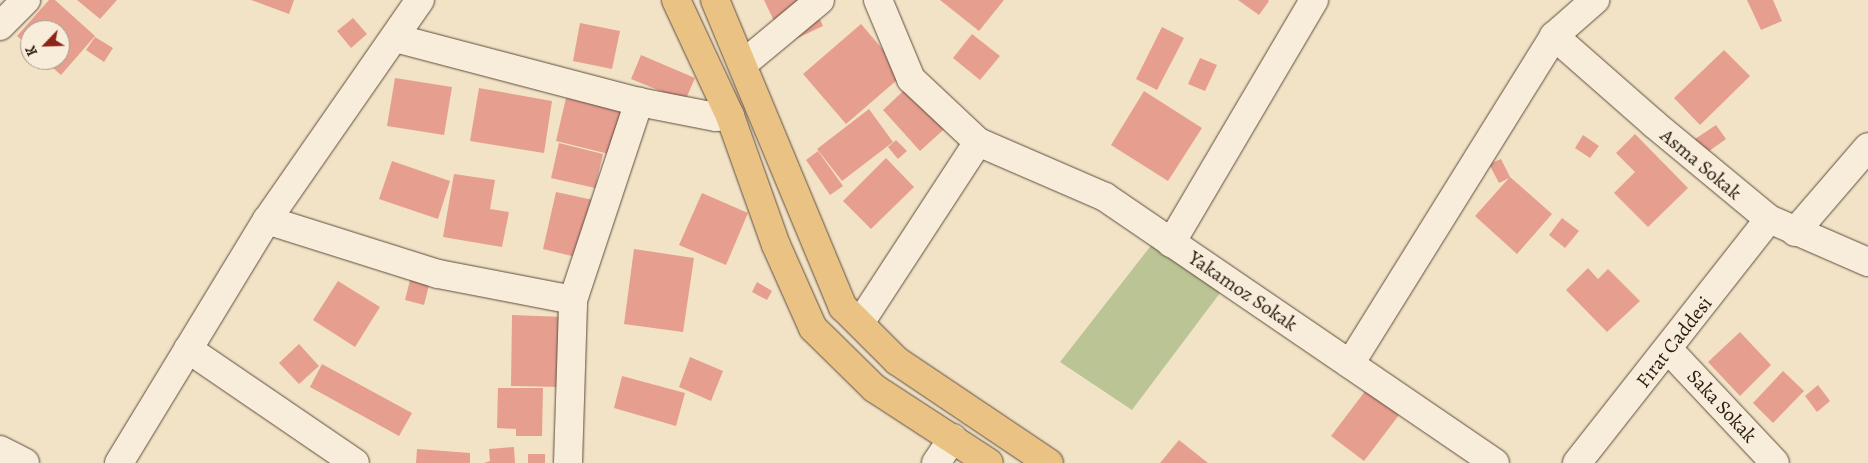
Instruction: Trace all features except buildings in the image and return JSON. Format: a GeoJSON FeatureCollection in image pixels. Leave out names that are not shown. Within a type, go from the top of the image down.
{"type":"FeatureCollection","features":[{"type":"Feature","properties":{"kind":"main road"},"geometry":{"type":"LineString","coordinates":[[676,0],[730,116],[776,245],[813,328],[874,388],[989,463]]}},
{"type":"Feature","properties":{"kind":"main road"},"geometry":{"type":"LineString","coordinates":[[715,0],[743,64],[809,231],[843,307],[897,360],[1048,463]]}},
{"type":"Feature","properties":{"kind":"street"},"geometry":{"type":"LineString","coordinates":[[0,26],[26,0]]}},
{"type":"Feature","properties":{"kind":"street"},"geometry":{"type":"LineString","coordinates":[[119,463],[267,220],[420,0]]}},
{"type":"Feature","properties":{"kind":"street"},"geometry":{"type":"LineString","coordinates":[[743,64],[820,0]]}},
{"type":"Feature","properties":{"kind":"street","name":"Yakamoz Sokak"},"geometry":{"type":"LineString","coordinates":[[878,0],[911,79],[978,142],[1105,197],[1495,463]]}},
{"type":"Feature","properties":{"kind":"street"},"geometry":{"type":"LineString","coordinates":[[1171,242],[1314,0]]}},
{"type":"Feature","properties":{"kind":"street"},"geometry":{"type":"LineString","coordinates":[[1350,364],[1554,36],[1595,0]]}},
{"type":"Feature","properties":{"kind":"street","name":"Asma Sokak"},"geometry":{"type":"LineString","coordinates":[[1554,36],[1654,124],[1769,219],[1795,232],[1868,262]]}},
{"type":"Feature","properties":{"kind":"street"},"geometry":{"type":"LineString","coordinates":[[395,38],[639,102],[716,117],[730,116]]}},
{"type":"Feature","properties":{"kind":"street"},"geometry":{"type":"LineString","coordinates":[[568,463],[573,300],[639,102]]}},
{"type":"Feature","properties":{"kind":"street"},"geometry":{"type":"LineString","coordinates":[[860,324],[978,142]]}},
{"type":"Feature","properties":{"kind":"street"},"geometry":{"type":"LineString","coordinates":[[1795,232],[1868,147]]}},
{"type":"Feature","properties":{"kind":"street","name":"Fırat Caddesi"},"geometry":{"type":"LineString","coordinates":[[1577,463],[1769,219]]}},
{"type":"Feature","properties":{"kind":"street"},"geometry":{"type":"LineString","coordinates":[[267,220],[438,274],[573,300]]}},
{"type":"Feature","properties":{"kind":"street"},"geometry":{"type":"LineString","coordinates":[[188,349],[356,463]]}},
{"type":"Feature","properties":{"kind":"street","name":"Saka Sokak"},"geometry":{"type":"LineString","coordinates":[[1668,349],[1775,463]]}},
{"type":"Feature","properties":{"kind":"street"},"geometry":{"type":"LineString","coordinates":[[936,463],[953,438]]}},
{"type":"Feature","properties":{"kind":"street"},"geometry":{"type":"LineString","coordinates":[[0,450],[25,463]]}},
{"type":"Feature","properties":{"kind":"green space"},"geometry":{"type":"Polygon","coordinates":[[[1153,243],[1223,289],[1132,410],[1060,362],[1153,243]]]}}]}
